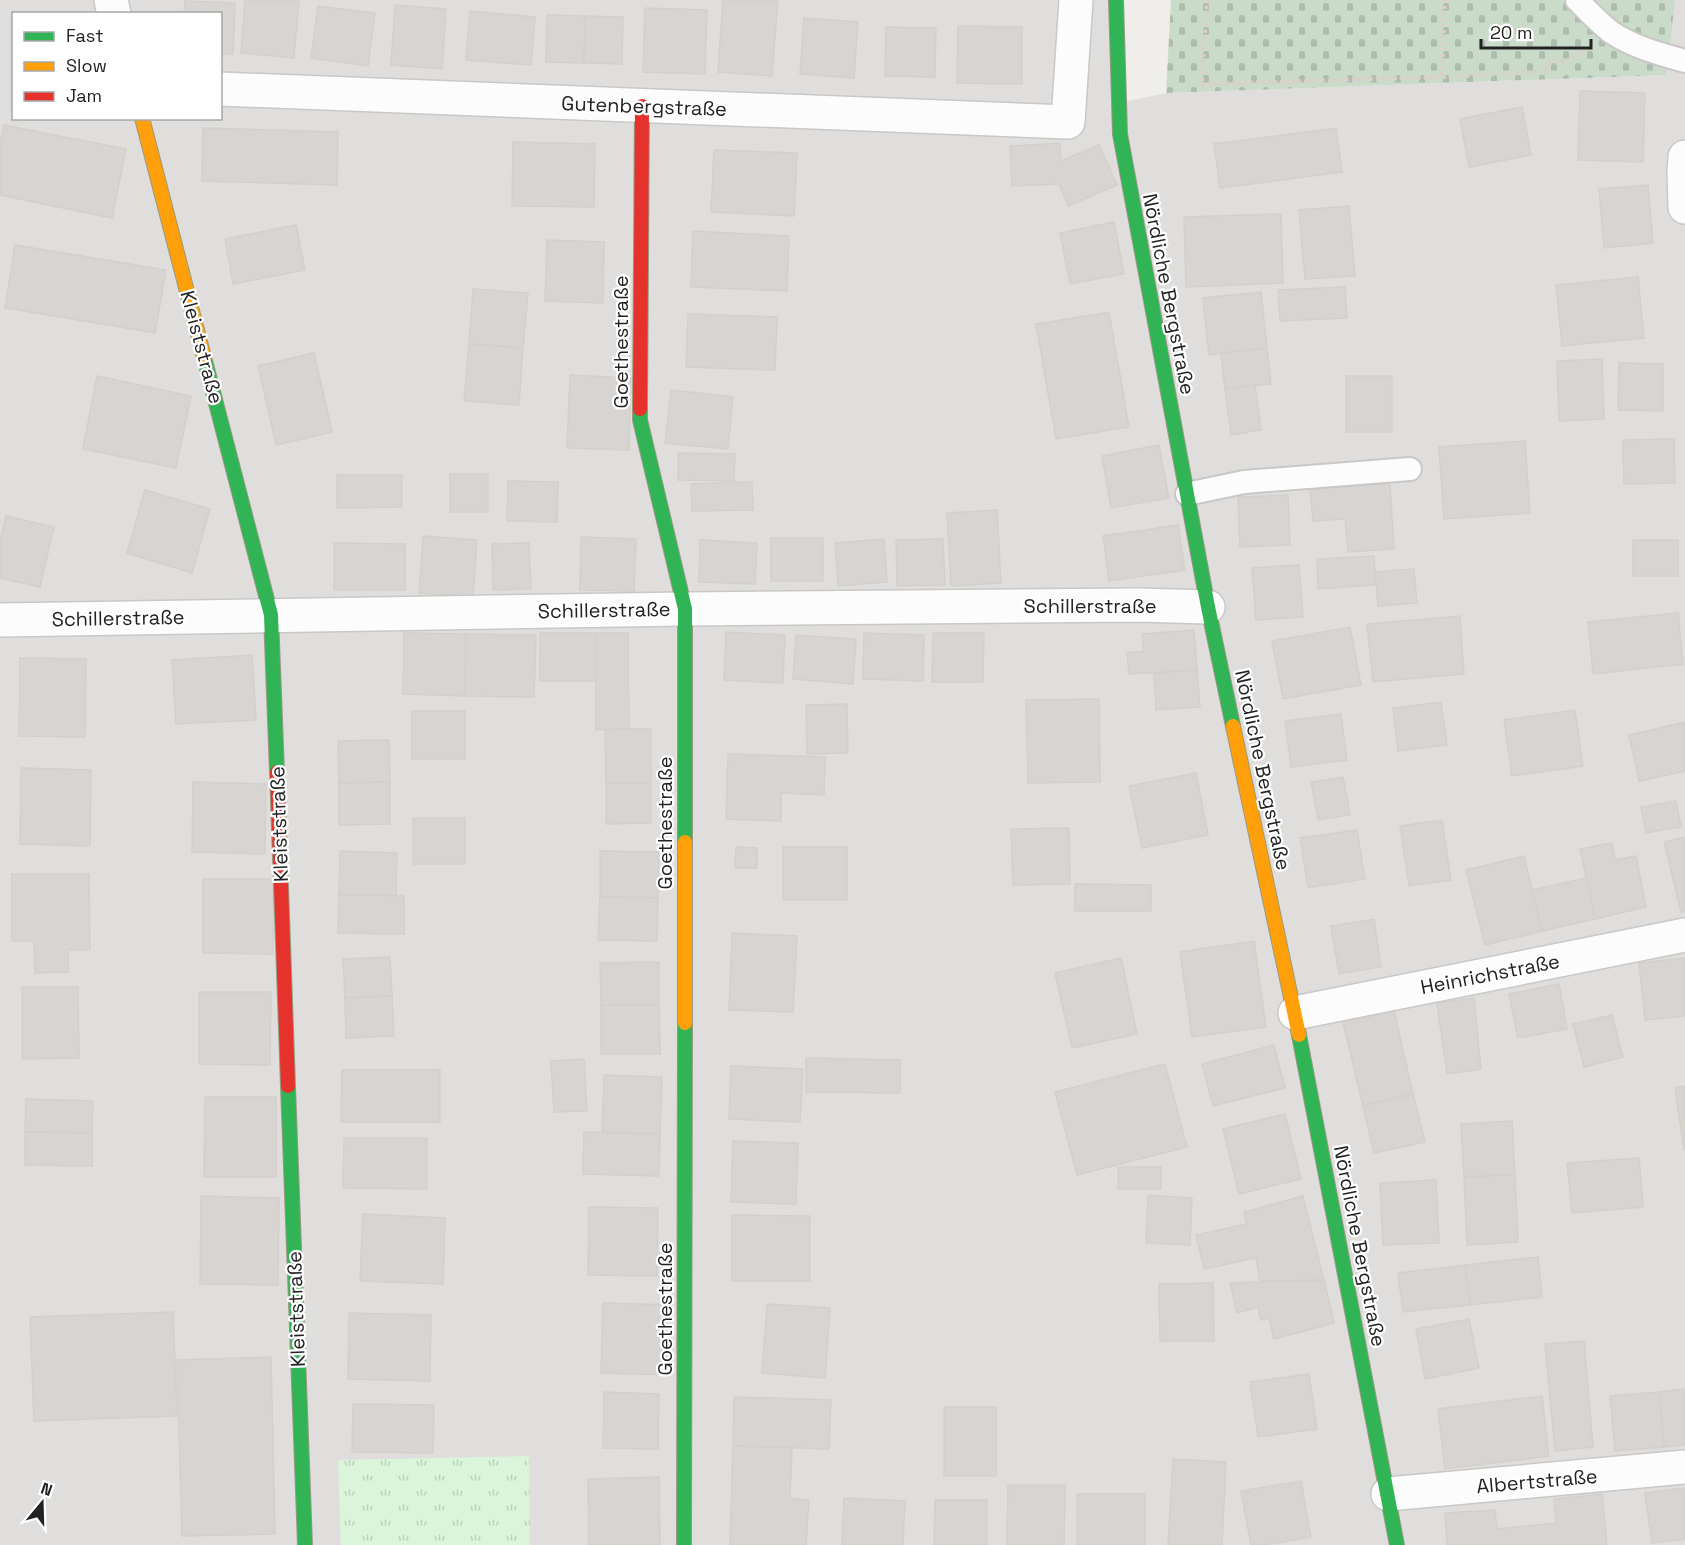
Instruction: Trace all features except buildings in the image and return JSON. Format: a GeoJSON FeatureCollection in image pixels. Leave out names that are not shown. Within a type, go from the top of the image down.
{"type":"FeatureCollection","features":[{"type":"Feature","properties":{"kind":"street","name":"Gutenbergstraße"},"geometry":{"type":"LineString","coordinates":[[222,89],[1068,122],[1076,0]]}},
{"type":"Feature","properties":{"kind":"street","name":"Nördliche Bergstraße"},"geometry":{"type":"LineString","coordinates":[[1116,0],[1120,134],[1208,607],[1295,1013],[1397,1545]]}},
{"type":"Feature","properties":{"kind":"street","name":"Goethestraße"},"geometry":{"type":"LineString","coordinates":[[642,105],[640,420],[685,609],[684,1545]]}},
{"type":"Feature","properties":{"kind":"street","name":"Kleiststraße"},"geometry":{"type":"LineString","coordinates":[[143,120],[271,615],[305,1545]]}},
{"type":"Feature","properties":{"kind":"street"},"geometry":{"type":"LineString","coordinates":[[1685,157],[1685,207]]}},
{"type":"Feature","properties":{"kind":"street","name":"Schillerstraße"},"geometry":{"type":"LineString","coordinates":[[0,620],[685,609],[1138,605],[1208,607]]}},
{"type":"Feature","properties":{"kind":"street","name":"Heinrichstraße"},"geometry":{"type":"LineString","coordinates":[[1295,1013],[1685,935]]}},
{"type":"Feature","properties":{"kind":"street","name":"Albertstraße"},"geometry":{"type":"LineString","coordinates":[[1388,1494],[1685,1467]]}},
{"type":"Feature","properties":{"kind":"lane"},"geometry":{"type":"LineString","coordinates":[[1577,0],[1612,32],[1634,44],[1685,61]]}},
{"type":"Feature","properties":{"kind":"lane"},"geometry":{"type":"LineString","coordinates":[[1187,494],[1244,482],[1410,469]]}},
{"type":"Feature","properties":{"kind":"path"},"geometry":{"type":"LineString","coordinates":[[1207,0],[1202,84],[1547,72],[1548,63],[1566,62]]}},
{"type":"Feature","properties":{"kind":"path"},"geometry":{"type":"LineString","coordinates":[[1442,76],[1445,0]]}},
{"type":"Feature","properties":{"kind":"shaded area"},"geometry":{"type":"Polygon","coordinates":[[[0,0],[1123,0],[1114,104],[1166,93],[1667,75],[1675,0],[1685,0],[1685,1545],[0,1545],[0,0]]]}},
{"type":"Feature","properties":{"kind":"green space"},"geometry":{"type":"Polygon","coordinates":[[[1171,0],[1675,0],[1667,75],[1166,93],[1171,0]]]}},
{"type":"Feature","properties":{"kind":"green space"},"geometry":{"type":"Polygon","coordinates":[[[529,1456],[530,1545],[341,1545],[338,1460],[529,1456]]]}},
{"type":"Feature","properties":{"kind":"traffic: fast"},"geometry":{"type":"LineString","coordinates":[[1116,0],[1120,134],[1208,607],[1233,726]]}},
{"type":"Feature","properties":{"kind":"traffic: fast"},"geometry":{"type":"LineString","coordinates":[[204,357],[271,615],[277,772]]}},
{"type":"Feature","properties":{"kind":"traffic: fast"},"geometry":{"type":"LineString","coordinates":[[640,409],[640,420],[685,609],[685,842]]}},
{"type":"Feature","properties":{"kind":"traffic: fast"},"geometry":{"type":"LineString","coordinates":[[684,1545],[685,1023]]}},
{"type":"Feature","properties":{"kind":"traffic: fast"},"geometry":{"type":"LineString","coordinates":[[1299,1035],[1397,1545]]}},
{"type":"Feature","properties":{"kind":"traffic: fast"},"geometry":{"type":"LineString","coordinates":[[288,1086],[305,1545]]}},
{"type":"Feature","properties":{"kind":"traffic: slow"},"geometry":{"type":"LineString","coordinates":[[143,120],[204,357]]}},
{"type":"Feature","properties":{"kind":"traffic: slow"},"geometry":{"type":"LineString","coordinates":[[1233,726],[1299,1035]]}},
{"type":"Feature","properties":{"kind":"traffic: slow"},"geometry":{"type":"LineString","coordinates":[[685,842],[685,1023]]}},
{"type":"Feature","properties":{"kind":"traffic: jam"},"geometry":{"type":"LineString","coordinates":[[640,409],[642,106]]}},
{"type":"Feature","properties":{"kind":"traffic: jam"},"geometry":{"type":"LineString","coordinates":[[277,772],[288,1086]]}}]}
